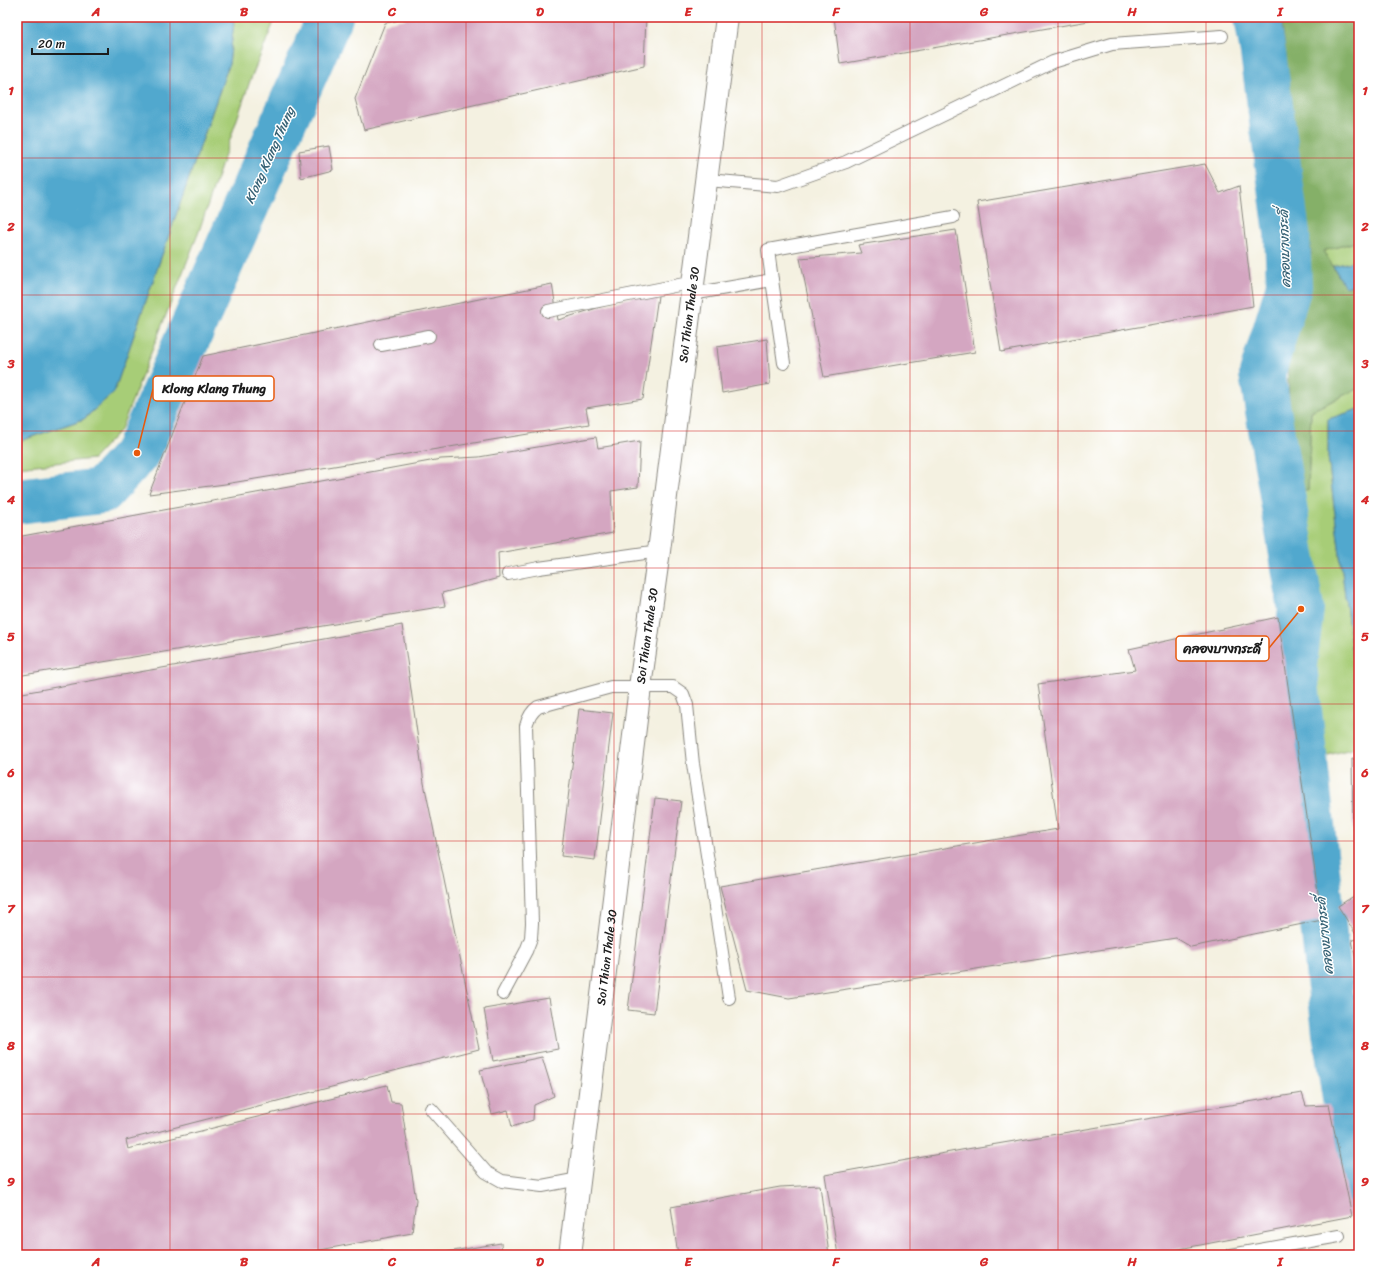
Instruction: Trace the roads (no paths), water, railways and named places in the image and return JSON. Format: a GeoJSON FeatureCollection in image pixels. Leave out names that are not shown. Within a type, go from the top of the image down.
{"type":"FeatureCollection","features":[{"type":"Feature","properties":{"kind":"street","name":"Soi Thian Thale 30"},"geometry":{"type":"LineString","coordinates":[[570,1255],[640,687],[659,551],[727,17]]}},
{"type":"Feature","properties":{"kind":"lane"},"geometry":{"type":"LineString","coordinates":[[707,180],[778,186],[846,162],[1053,62],[1112,44],[1222,36]]}},
{"type":"Feature","properties":{"kind":"lane"},"geometry":{"type":"LineString","coordinates":[[784,363],[768,250],[953,217]]}},
{"type":"Feature","properties":{"kind":"lane"},"geometry":{"type":"LineString","coordinates":[[548,311],[693,288],[772,280]]}},
{"type":"Feature","properties":{"kind":"lane"},"geometry":{"type":"LineString","coordinates":[[381,345],[429,336]]}},
{"type":"Feature","properties":{"kind":"lane"},"geometry":{"type":"LineString","coordinates":[[508,574],[539,568],[659,551]]}},
{"type":"Feature","properties":{"kind":"lane"},"geometry":{"type":"LineString","coordinates":[[502,994],[526,951],[531,938],[532,923],[526,726],[528,720],[534,710],[538,707],[611,686],[673,687],[683,694],[687,705],[693,764],[729,998]]}},
{"type":"Feature","properties":{"kind":"lane"},"geometry":{"type":"LineString","coordinates":[[431,1109],[486,1172],[502,1181],[542,1186],[579,1179]]}},
{"type":"Feature","properties":{"kind":"lane"},"geometry":{"type":"LineString","coordinates":[[1231,1255],[1339,1236]]}},
{"type":"Feature","properties":{"kind":"water"},"geometry":{"type":"Polygon","coordinates":[[[17,17],[231,17],[234,23],[229,64],[114,392],[84,419],[17,442],[17,17]]]}},
{"type":"Feature","properties":{"kind":"water"},"geometry":{"type":"Polygon","coordinates":[[[1353,17],[1359,17],[1359,93],[1358,92],[1353,17]]]}},
{"type":"Feature","properties":{"kind":"water"},"geometry":{"type":"Polygon","coordinates":[[[1359,260],[1359,284],[1345,287],[1333,266],[1359,260]]]}},
{"type":"Feature","properties":{"kind":"water"},"geometry":{"type":"Polygon","coordinates":[[[1359,409],[1359,711],[1328,457],[1328,419],[1359,409]]]}},
{"type":"Feature","properties":{"kind":"waterway","name":"Klong Klang Thung"},"geometry":{"type":"LineString","coordinates":[[17,501],[102,491],[137,453],[330,17]]}},
{"type":"Feature","properties":{"kind":"waterway","name":"คลองบางกระดี่"},"geometry":{"type":"LineString","coordinates":[[1257,17],[1287,233],[1289,286],[1262,374],[1301,609],[1294,665],[1335,1032],[1359,1191]]}},
{"type":"Feature","properties":{"kind":"place","name":"Klong Klang Thung"},"geometry":{"type":"Point","coordinates":[137,453]}},
{"type":"Feature","properties":{"kind":"place","name":"คลองบางกระดี่"},"geometry":{"type":"Point","coordinates":[1301,609]}}]}
